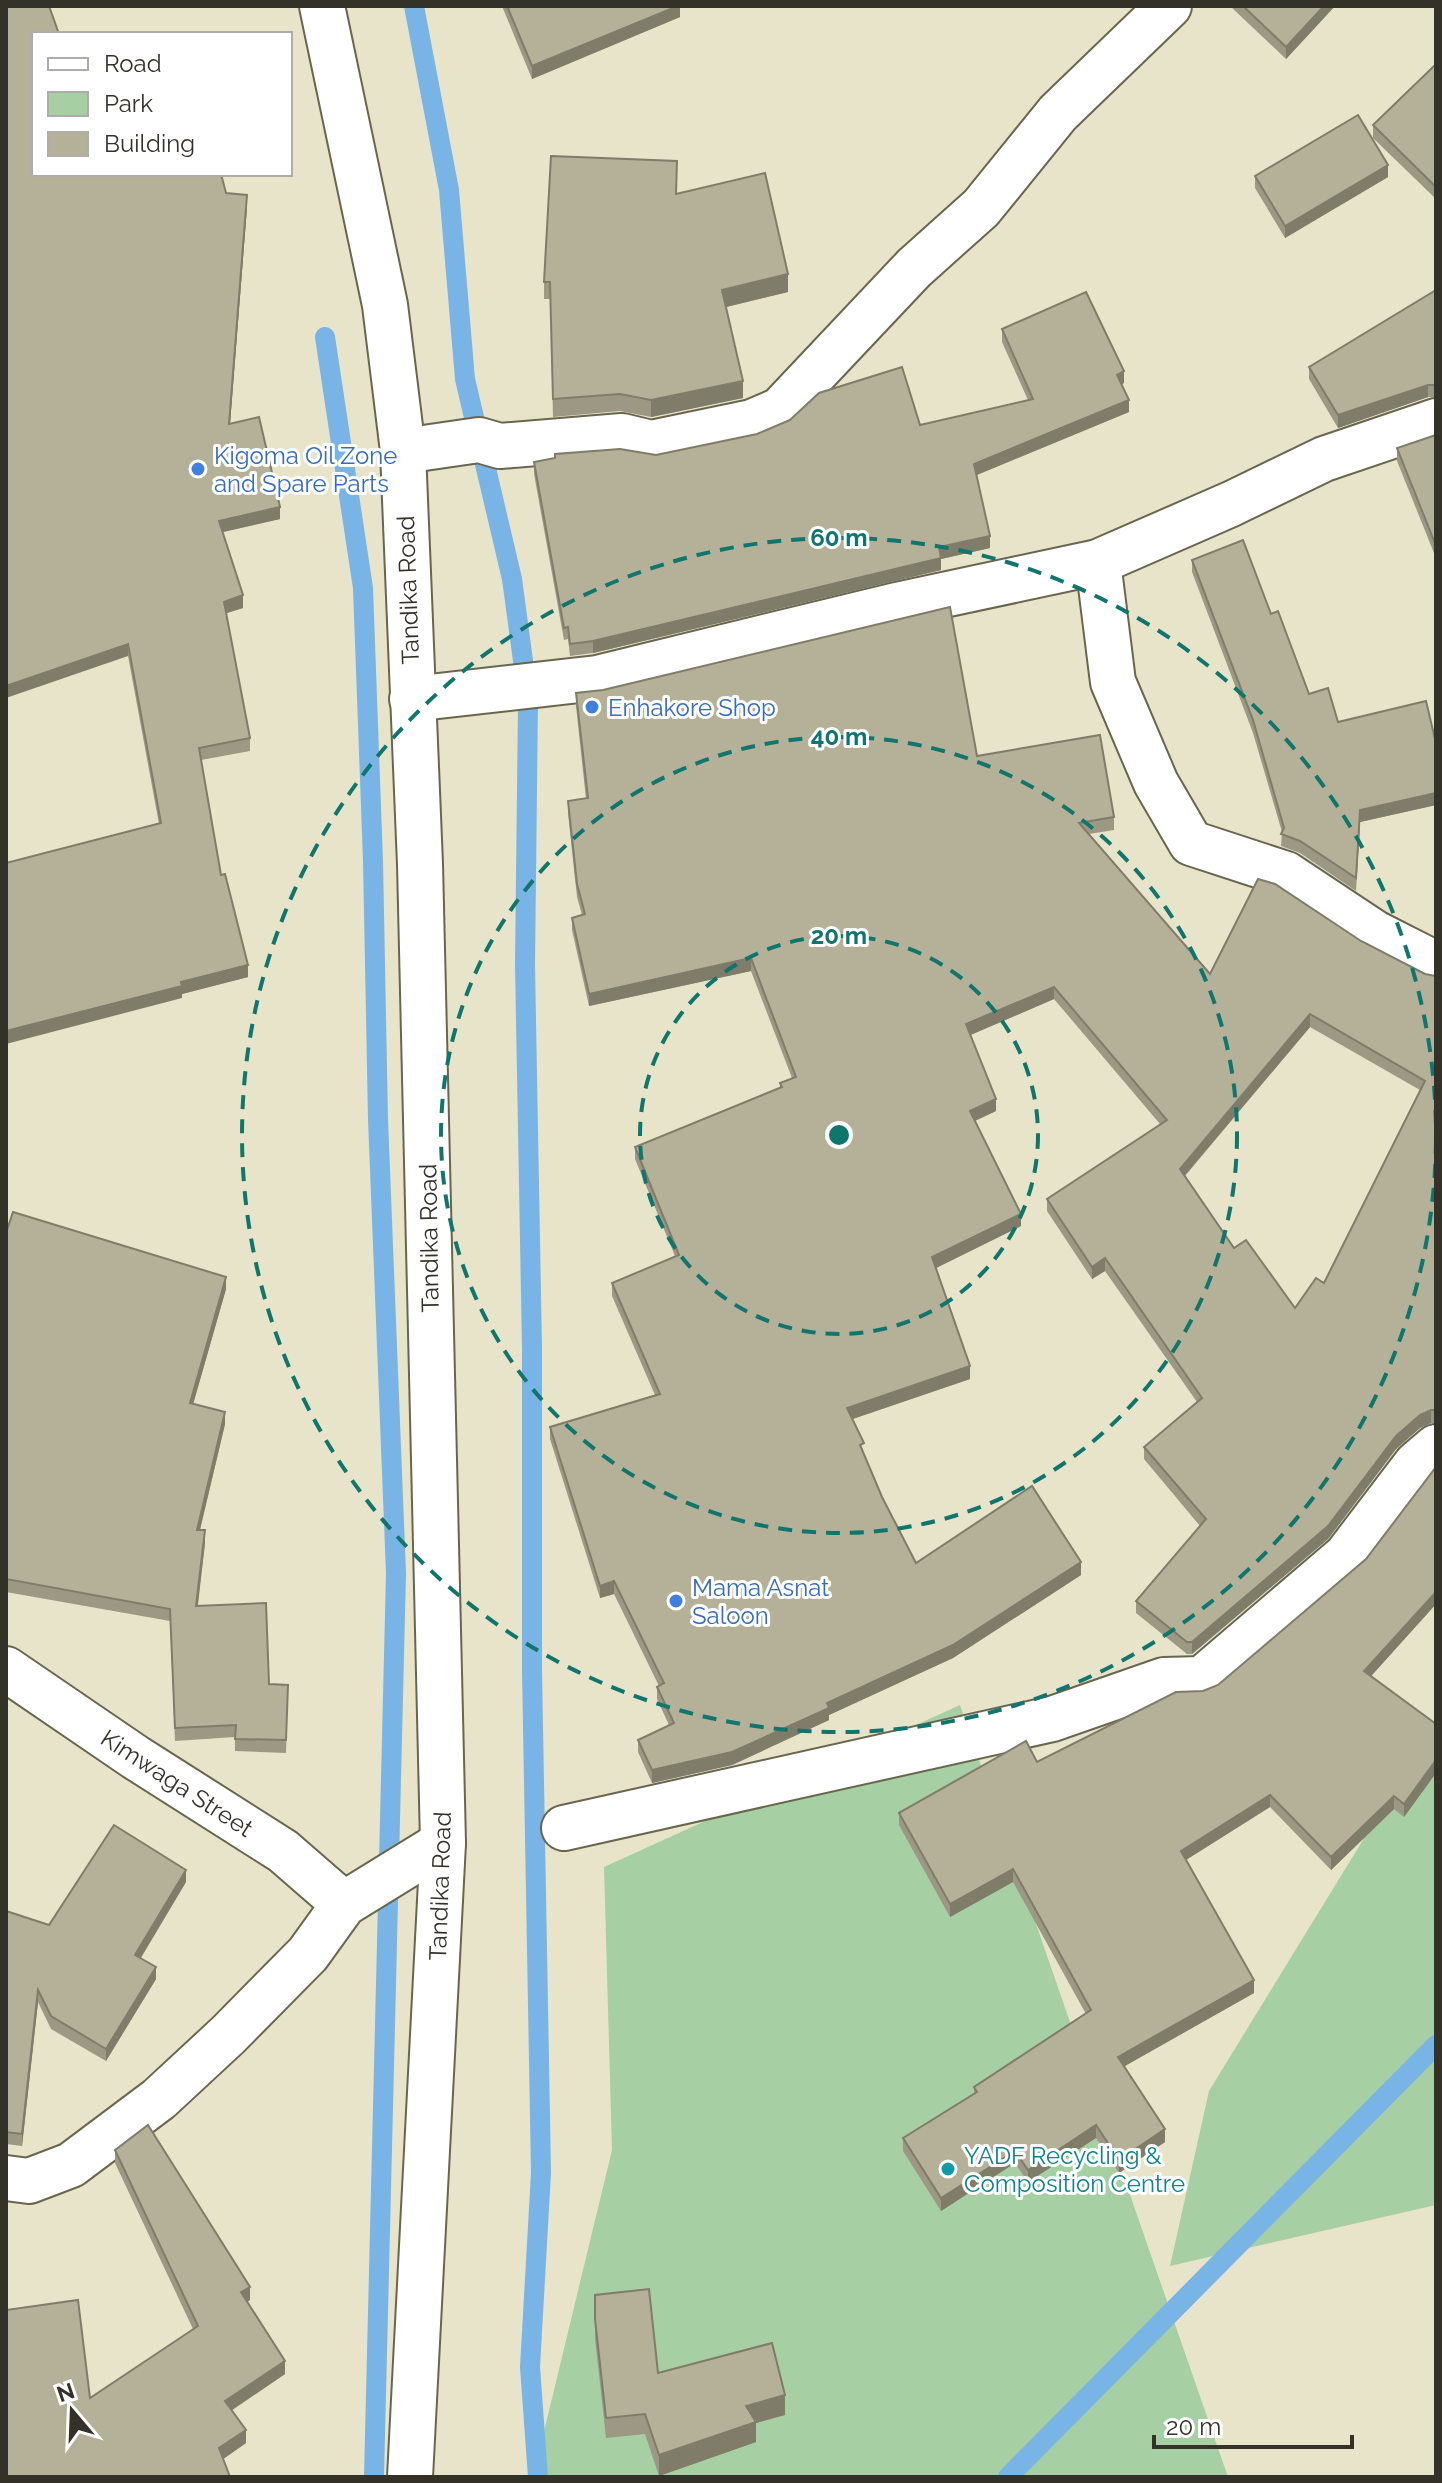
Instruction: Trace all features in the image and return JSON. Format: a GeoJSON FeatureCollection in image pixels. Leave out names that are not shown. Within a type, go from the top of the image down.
{"type":"FeatureCollection","features":[{"type":"Feature","properties":{"kind":"street","name":"Tandika Road"},"geometry":{"type":"LineString","coordinates":[[322,6],[385,305],[403,451],[420,864],[443,1843],[410,2477]]}},
{"type":"Feature","properties":{"kind":"street"},"geometry":{"type":"LineString","coordinates":[[403,451],[479,440],[500,446],[622,436],[651,443],[752,422],[780,410],[914,268],[981,208],[1058,113],[1169,6]]}},
{"type":"Feature","properties":{"kind":"street"},"geometry":{"type":"LineString","coordinates":[[412,699],[597,678],[892,606],[1098,562],[1324,459],[1436,421]]}},
{"type":"Feature","properties":{"kind":"street"},"geometry":{"type":"LineString","coordinates":[[1098,562],[1113,682],[1156,783],[1191,843],[1286,874],[1375,933],[1436,964]]}},
{"type":"Feature","properties":{"kind":"street"},"geometry":{"type":"LineString","coordinates":[[564,1828],[1052,1719],[1164,1680],[1202,1679],[1346,1556],[1416,1464],[1436,1447]]}},
{"type":"Feature","properties":{"kind":"street","name":"Kimwaga Street"},"geometry":{"type":"LineString","coordinates":[[6,1669],[135,1757],[283,1851],[344,1904]]}},
{"type":"Feature","properties":{"kind":"street"},"geometry":{"type":"LineString","coordinates":[[6,2178],[29,2181],[71,2165],[159,2099],[308,1954],[344,1904],[443,1843]]}},
{"type":"Feature","properties":{"kind":"green space"},"geometry":{"type":"Polygon","coordinates":[[[960,1705],[1228,2477],[533,2477],[612,2150],[604,1867],[960,1705]]]}},
{"type":"Feature","properties":{"kind":"green space"},"geometry":{"type":"Polygon","coordinates":[[[1436,1721],[1436,2205],[1170,2266],[1209,2091],[1436,1721]]]}},
{"type":"Feature","properties":{"kind":"building"},"geometry":{"type":"Polygon","coordinates":[[[6,6],[49,6],[58,32],[32,32],[32,176],[222,176],[226,193],[247,195],[229,424],[259,417],[280,507],[219,521],[243,595],[224,602],[250,738],[199,748],[221,875],[225,874],[248,965],[181,982],[182,986],[6,1031],[6,863],[161,823],[128,644],[6,686],[6,6]]]}},
{"type":"Feature","properties":{"kind":"building"},"geometry":{"type":"Polygon","coordinates":[[[507,6],[678,6],[532,66],[507,6]]]}},
{"type":"Feature","properties":{"kind":"building"},"geometry":{"type":"Polygon","coordinates":[[[1243,6],[1324,6],[1286,47],[1243,6]]]}},
{"type":"Feature","properties":{"kind":"building"},"geometry":{"type":"Polygon","coordinates":[[[1436,64],[1436,187],[1373,125],[1436,64]]]}},
{"type":"Feature","properties":{"kind":"building"},"geometry":{"type":"Polygon","coordinates":[[[1358,115],[1388,165],[1285,226],[1255,176],[1358,115]]]}},
{"type":"Feature","properties":{"kind":"building"},"geometry":{"type":"Polygon","coordinates":[[[551,156],[677,161],[676,194],[765,173],[788,274],[722,290],[743,381],[651,400],[620,394],[553,399],[550,282],[544,282],[551,156]]]}},
{"type":"Feature","properties":{"kind":"building"},"geometry":{"type":"Polygon","coordinates":[[[1436,290],[1436,385],[1338,415],[1309,367],[1436,290]]]}},
{"type":"Feature","properties":{"kind":"building"},"geometry":{"type":"Polygon","coordinates":[[[1086,292],[1124,371],[1117,375],[1129,400],[974,464],[990,536],[939,547],[941,558],[570,644],[568,627],[564,628],[534,462],[555,458],[555,454],[620,449],[656,455],[757,434],[790,420],[819,393],[902,367],[920,425],[1033,399],[1002,329],[1086,292]]]}},
{"type":"Feature","properties":{"kind":"building"},"geometry":{"type":"Polygon","coordinates":[[[1436,435],[1436,546],[1397,448],[1436,435]]]}},
{"type":"Feature","properties":{"kind":"building"},"geometry":{"type":"Polygon","coordinates":[[[1243,540],[1271,614],[1278,611],[1309,694],[1328,688],[1338,722],[1426,701],[1436,743],[1436,793],[1360,810],[1356,878],[1300,841],[1281,834],[1284,828],[1253,720],[1192,560],[1243,540]]]}},
{"type":"Feature","properties":{"kind":"building"},"geometry":{"type":"Polygon","coordinates":[[[950,607],[977,756],[1100,735],[1114,817],[1079,823],[1210,974],[1258,879],[1275,884],[1361,941],[1425,974],[1436,976],[1436,1410],[1420,1415],[1396,1436],[1328,1526],[1192,1642],[1187,1642],[1136,1601],[1206,1519],[1144,1447],[1202,1398],[1105,1258],[1092,1267],[1047,1199],[1167,1120],[1054,987],[966,1024],[996,1099],[970,1111],[1021,1214],[932,1257],[970,1366],[847,1408],[864,1443],[860,1445],[882,1497],[916,1563],[1032,1486],[1081,1562],[953,1645],[827,1703],[829,1708],[732,1752],[652,1770],[638,1740],[674,1723],[657,1687],[664,1683],[614,1581],[600,1586],[550,1427],[660,1394],[612,1283],[679,1255],[635,1147],[782,1087],[780,1083],[796,1077],[751,958],[589,994],[572,918],[585,914],[577,884],[568,801],[588,798],[576,693],[603,690],[950,607]],[[1310,1014],[1180,1169],[1234,1248],[1246,1240],[1295,1308],[1316,1278],[1324,1283],[1425,1081],[1310,1014]]]}},
{"type":"Feature","properties":{"kind":"building"},"geometry":{"type":"Polygon","coordinates":[[[13,1212],[226,1277],[190,1403],[225,1412],[197,1530],[205,1530],[196,1606],[266,1603],[269,1684],[288,1685],[286,1740],[235,1739],[236,1725],[175,1728],[170,1609],[6,1579],[6,1233],[13,1212]]]}},
{"type":"Feature","properties":{"kind":"building"},"geometry":{"type":"Polygon","coordinates":[[[1436,1467],[1436,1592],[1364,1671],[1436,1724],[1436,1760],[1404,1804],[1394,1796],[1331,1857],[1270,1795],[1181,1851],[1254,1980],[1118,2057],[1165,2129],[1119,2160],[1096,2125],[1028,2170],[1015,2151],[941,2198],[903,2138],[977,2092],[974,2087],[1091,2010],[1013,1869],[950,1904],[899,1813],[1026,1741],[1037,1762],[1176,1692],[1203,1691],[1218,1685],[1366,1559],[1436,1467]]]}},
{"type":"Feature","properties":{"kind":"building"},"geometry":{"type":"Polygon","coordinates":[[[114,1825],[186,1870],[135,1955],[156,1967],[106,2049],[51,2016],[38,1990],[22,2134],[6,2132],[6,1911],[49,1925],[114,1825]]]}},
{"type":"Feature","properties":{"kind":"building"},"geometry":{"type":"Polygon","coordinates":[[[148,2125],[250,2287],[241,2292],[285,2361],[225,2401],[246,2430],[219,2448],[230,2477],[6,2477],[6,2310],[78,2300],[90,2398],[198,2326],[115,2150],[148,2125]]]}},
{"type":"Feature","properties":{"kind":"building"},"geometry":{"type":"Polygon","coordinates":[[[649,2289],[658,2373],[772,2343],[785,2395],[746,2406],[756,2422],[659,2455],[645,2414],[606,2418],[595,2295],[649,2289]]]}},
{"type":"Feature","properties":{"kind":"waterway"},"geometry":{"type":"LineString","coordinates":[[414,6],[449,190],[465,379],[512,579],[524,668],[504,688],[528,701],[525,965],[541,2173],[530,2367],[538,2477]]}},
{"type":"Feature","properties":{"kind":"waterway"},"geometry":{"type":"LineString","coordinates":[[325,337],[363,588],[378,1119],[396,1573],[374,2477]]}},
{"type":"Feature","properties":{"kind":"waterway"},"geometry":{"type":"LineString","coordinates":[[1008,2477],[1436,2045]]}},
{"type":"Feature","properties":{"kind":"place","name":"Kigoma Oil Zone and Spare Parts"},"geometry":{"type":"Point","coordinates":[198,469]}},
{"type":"Feature","properties":{"kind":"place","name":"Enhakore Shop"},"geometry":{"type":"Point","coordinates":[592,707]}},
{"type":"Feature","properties":{"kind":"place","name":"Mama Asnat Saloon"},"geometry":{"type":"Point","coordinates":[676,1601]}},
{"type":"Feature","properties":{"kind":"place","name":"YADF Recycling & Composition Centre"},"geometry":{"type":"Point","coordinates":[948,2169]}}]}
